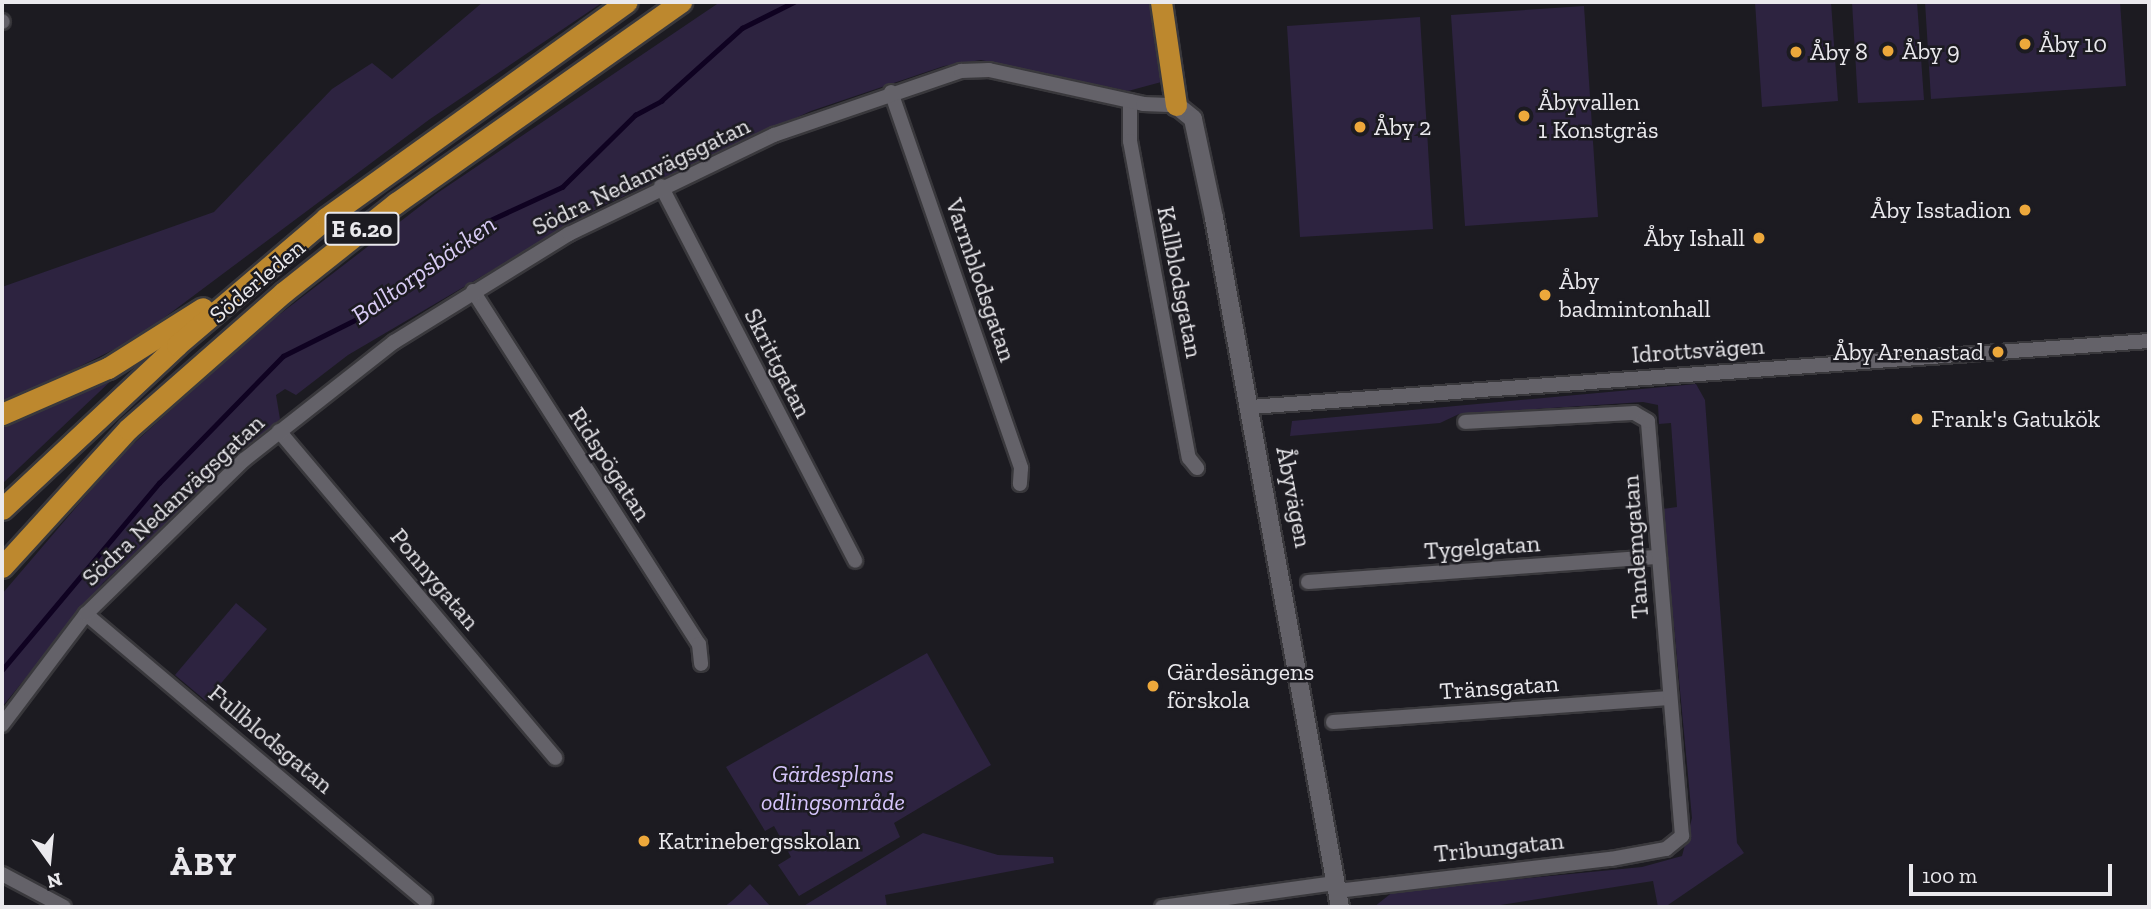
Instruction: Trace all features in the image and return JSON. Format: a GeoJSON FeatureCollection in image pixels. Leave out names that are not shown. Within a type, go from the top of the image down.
{"type":"FeatureCollection","features":[{"type":"Feature","properties":{"kind":"highway","name":"Söderleden"},"geometry":{"type":"LineString","coordinates":[[2,509],[259,273],[405,159],[627,2]]}},
{"type":"Feature","properties":{"kind":"highway","name":"Söderleden"},"geometry":{"type":"LineString","coordinates":[[2,567],[128,429],[284,292],[396,203],[681,2]]}},
{"type":"Feature","properties":{"kind":"highway"},"geometry":{"type":"LineString","coordinates":[[1161,2],[1176,105]]}},
{"type":"Feature","properties":{"kind":"highway"},"geometry":{"type":"LineString","coordinates":[[2,414],[108,368],[259,273]]}},
{"type":"Feature","properties":{"kind":"street","name":"Södra Nedanvägsgatan"},"geometry":{"type":"LineString","coordinates":[[2,725],[86,614],[158,539],[279,431],[348,375],[473,291],[661,186],[891,92],[989,70],[1130,101],[1176,105]]}},
{"type":"Feature","properties":{"kind":"street","name":"Varmblodsgatan"},"geometry":{"type":"LineString","coordinates":[[891,92],[1021,468],[1020,484]]}},
{"type":"Feature","properties":{"kind":"street","name":"Kallblodsgatan"},"geometry":{"type":"LineString","coordinates":[[1130,101],[1130,141],[1189,458],[1197,468]]}},
{"type":"Feature","properties":{"kind":"street","name":"Åbyvägen"},"geometry":{"type":"LineString","coordinates":[[1176,105],[1194,124],[1250,407],[1337,893]]}},
{"type":"Feature","properties":{"kind":"street","name":"Skrittgatan"},"geometry":{"type":"LineString","coordinates":[[661,186],[855,561]]}},
{"type":"Feature","properties":{"kind":"street","name":"Ridspögatan"},"geometry":{"type":"LineString","coordinates":[[473,291],[699,645],[701,664]]}},
{"type":"Feature","properties":{"kind":"street","name":"Idrottsvägen"},"geometry":{"type":"LineString","coordinates":[[1250,407],[2149,341]]}},
{"type":"Feature","properties":{"kind":"street","name":"Tandemgatan"},"geometry":{"type":"LineString","coordinates":[[1465,422],[1645,415],[1682,836],[1666,849]]}},
{"type":"Feature","properties":{"kind":"street","name":"Ponnygatan"},"geometry":{"type":"LineString","coordinates":[[279,431],[555,758]]}},
{"type":"Feature","properties":{"kind":"street","name":"Tygelgatan"},"geometry":{"type":"LineString","coordinates":[[1308,582],[1659,557]]}},
{"type":"Feature","properties":{"kind":"street","name":"Fullblodsgatan"},"geometry":{"type":"LineString","coordinates":[[86,614],[425,900]]}},
{"type":"Feature","properties":{"kind":"street","name":"Tränsgatan"},"geometry":{"type":"LineString","coordinates":[[1333,722],[1669,698]]}},
{"type":"Feature","properties":{"kind":"street","name":"Tribungatan"},"geometry":{"type":"LineString","coordinates":[[1162,907],[1242,892],[1337,893],[1666,849]]}},
{"type":"Feature","properties":{"kind":"street"},"geometry":{"type":"LineString","coordinates":[[2,874],[64,907]]}},
{"type":"Feature","properties":{"kind":"street"},"geometry":{"type":"LineString","coordinates":[[1242,892],[1244,907]]}},
{"type":"Feature","properties":{"kind":"green space"},"geometry":{"type":"Polygon","coordinates":[[[483,2],[603,2],[430,119],[137,338],[2,405],[2,287],[214,212],[332,89],[372,63],[392,79],[483,2]]]}},
{"type":"Feature","properties":{"kind":"green space"},"geometry":{"type":"Polygon","coordinates":[[[720,2],[1155,2],[1165,81],[1128,91],[981,60],[944,66],[811,111],[600,207],[348,355],[296,395],[285,389],[276,395],[280,419],[103,583],[2,707],[2,594],[120,456],[258,331],[436,194],[720,2]]]}},
{"type":"Feature","properties":{"kind":"green space","name":"Åby 8"},"geometry":{"type":"Polygon","coordinates":[[[1755,2],[1831,2],[1838,101],[1762,107],[1755,2]]]}},
{"type":"Feature","properties":{"kind":"green space","name":"Åby 9"},"geometry":{"type":"Polygon","coordinates":[[[1852,2],[1917,2],[1924,100],[1858,103],[1852,2]]]}},
{"type":"Feature","properties":{"kind":"green space","name":"Åby 10"},"geometry":{"type":"Polygon","coordinates":[[[1925,2],[2120,2],[2126,86],[1931,99],[1925,2]]]}},
{"type":"Feature","properties":{"kind":"green space","name":"Åbyvallen 1 Konstgräs"},"geometry":{"type":"Polygon","coordinates":[[[1584,6],[1598,217],[1465,226],[1451,15],[1584,6]]]}},
{"type":"Feature","properties":{"kind":"green space","name":"Åby 2"},"geometry":{"type":"Polygon","coordinates":[[[1420,17],[1433,229],[1300,237],[1287,26],[1420,17]]]}},
{"type":"Feature","properties":{"kind":"green space"},"geometry":{"type":"Polygon","coordinates":[[[114,373],[116,376],[2,484],[2,426],[114,373]]]}},
{"type":"Feature","properties":{"kind":"green space"},"geometry":{"type":"Polygon","coordinates":[[[1696,384],[1705,400],[1737,843],[1744,853],[1665,907],[1658,907],[1653,881],[1488,907],[1374,907],[1394,891],[1642,867],[1682,856],[1692,818],[1663,509],[1677,507],[1671,423],[1659,424],[1658,405],[1643,402],[1459,414],[1440,423],[1290,436],[1292,421],[1696,384]]]}},
{"type":"Feature","properties":{"kind":"green space"},"geometry":{"type":"Polygon","coordinates":[[[236,603],[267,629],[206,701],[175,675],[236,603]]]}},
{"type":"Feature","properties":{"kind":"green space","name":"Gärdesplans odlingsområde"},"geometry":{"type":"Polygon","coordinates":[[[927,653],[991,765],[894,823],[900,837],[799,896],[778,865],[791,857],[774,826],[765,831],[726,767],[927,653]]]}},
{"type":"Feature","properties":{"kind":"green space"},"geometry":{"type":"Polygon","coordinates":[[[923,833],[998,855],[1053,857],[1054,863],[885,895],[887,907],[802,907],[923,833]]]}},
{"type":"Feature","properties":{"kind":"green space"},"geometry":{"type":"Polygon","coordinates":[[[750,884],[771,907],[724,907],[733,900],[750,884]]]}},
{"type":"Feature","properties":{"kind":"waterway","name":"Balltorpsbäcken"},"geometry":{"type":"LineString","coordinates":[[2,670],[159,483],[283,356],[369,313],[484,223],[562,187],[635,115],[661,101],[742,28],[794,2]]}},
{"type":"Feature","properties":{"kind":"place","name":"Åby 10"},"geometry":{"type":"Point","coordinates":[2025,44]}},
{"type":"Feature","properties":{"kind":"place","name":"Åby 9"},"geometry":{"type":"Point","coordinates":[1888,51]}},
{"type":"Feature","properties":{"kind":"place","name":"Åby 8"},"geometry":{"type":"Point","coordinates":[1796,52]}},
{"type":"Feature","properties":{"kind":"place","name":"Åbyvallen 1 Konstgräs"},"geometry":{"type":"Point","coordinates":[1524,116]}},
{"type":"Feature","properties":{"kind":"place","name":"Åby 2"},"geometry":{"type":"Point","coordinates":[1360,127]}},
{"type":"Feature","properties":{"kind":"place","name":"Åby Isstadion"},"geometry":{"type":"Point","coordinates":[2025,210]}},
{"type":"Feature","properties":{"kind":"place","name":"Åby Ishall"},"geometry":{"type":"Point","coordinates":[1759,238]}},
{"type":"Feature","properties":{"kind":"place","name":"Åby badmintonhall"},"geometry":{"type":"Point","coordinates":[1545,295]}},
{"type":"Feature","properties":{"kind":"place","name":"Åby Arenastad"},"geometry":{"type":"Point","coordinates":[1998,352]}},
{"type":"Feature","properties":{"kind":"place","name":"Frank's Gatukök"},"geometry":{"type":"Point","coordinates":[1917,419]}},
{"type":"Feature","properties":{"kind":"place","name":"Gärdesängens förskola"},"geometry":{"type":"Point","coordinates":[1153,686]}},
{"type":"Feature","properties":{"kind":"place","name":"Katrinebergsskolan"},"geometry":{"type":"Point","coordinates":[644,841]}},
{"type":"Feature","properties":{"kind":"district","name":"ÅBY"},"geometry":{"type":"Point","coordinates":[204,864]}}]}
